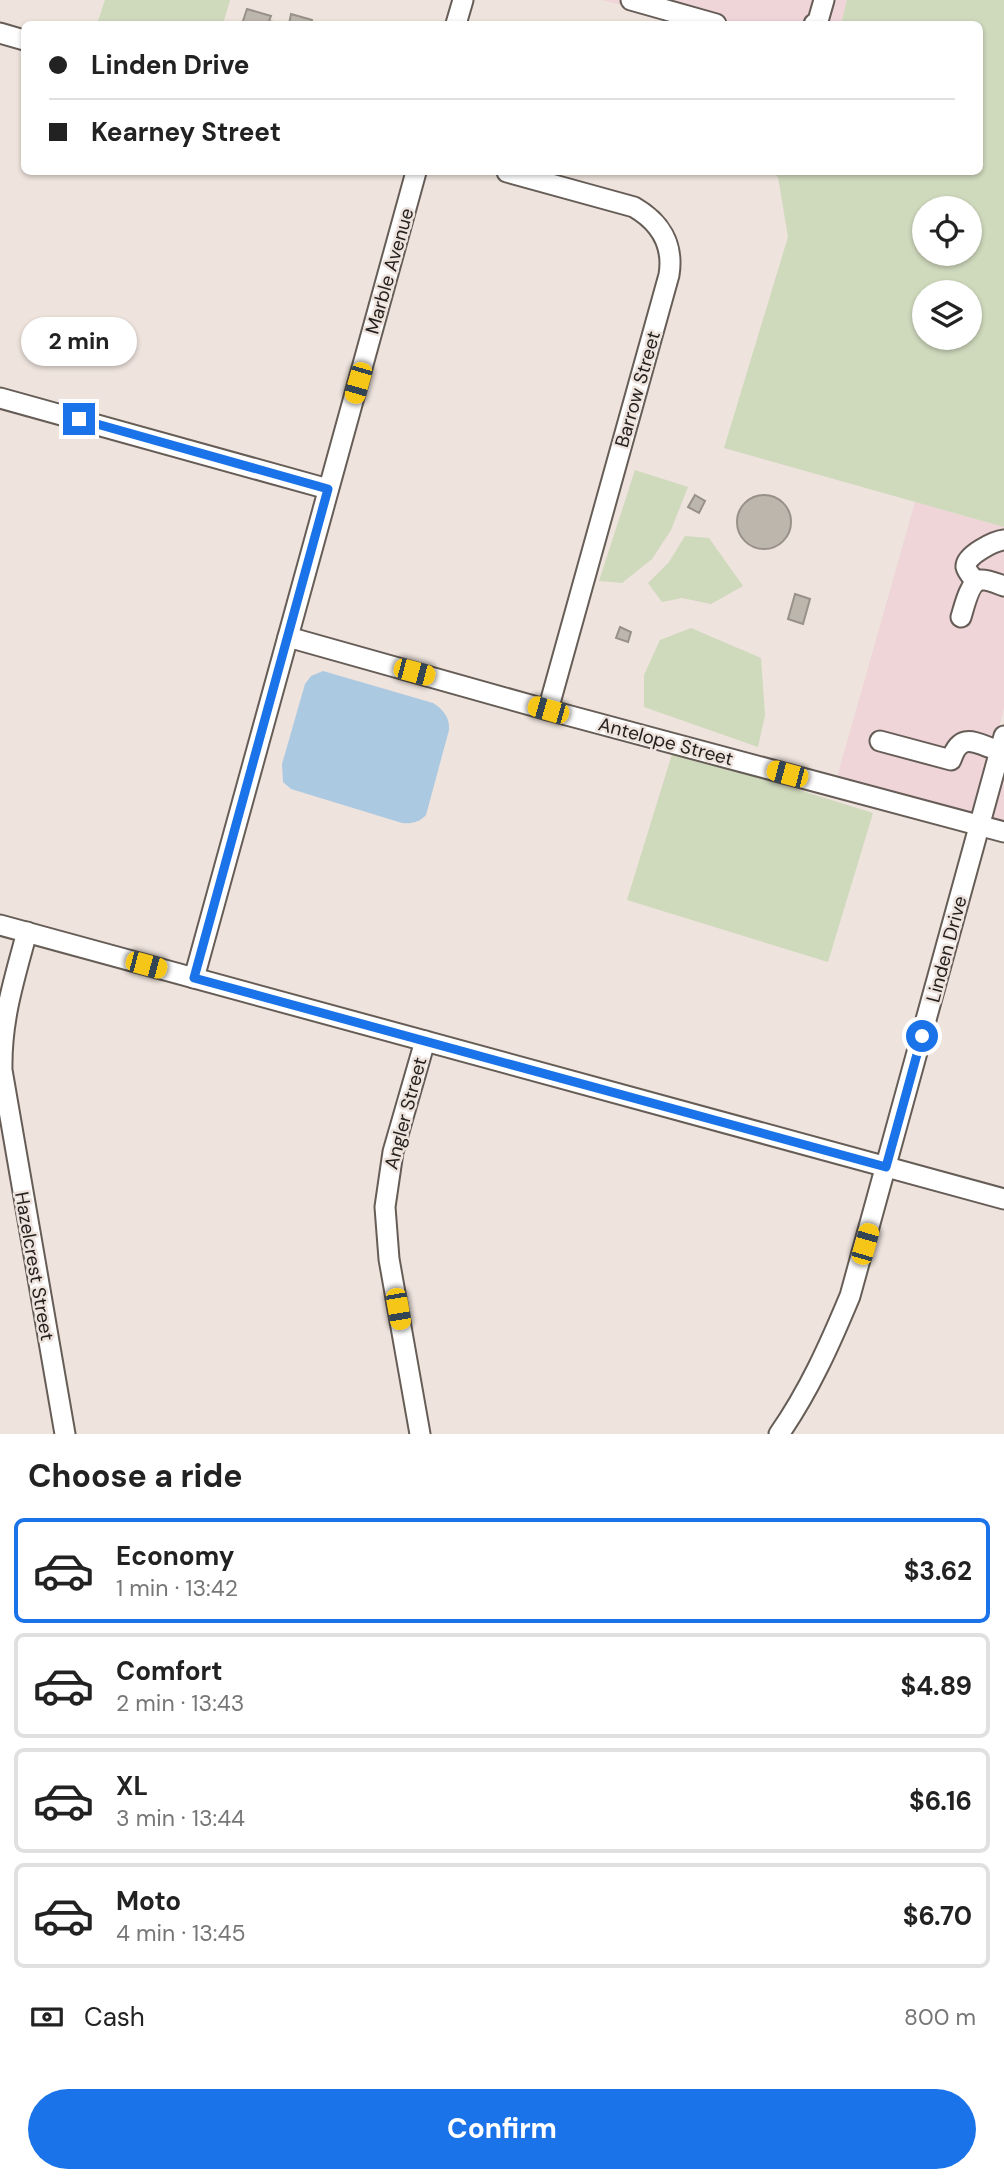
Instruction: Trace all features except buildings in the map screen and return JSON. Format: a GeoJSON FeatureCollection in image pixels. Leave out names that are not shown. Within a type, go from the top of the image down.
{"type":"FeatureCollection","features":[{"type":"Feature","properties":{"kind":"street"},"geometry":{"type":"LineString","coordinates":[[457,21],[463,0]]}},
{"type":"Feature","properties":{"kind":"street"},"geometry":{"type":"LineString","coordinates":[[631,0],[705,21]]}},
{"type":"Feature","properties":{"kind":"street"},"geometry":{"type":"LineString","coordinates":[[818,21],[824,0]]}},
{"type":"Feature","properties":{"kind":"street"},"geometry":{"type":"LineString","coordinates":[[0,33],[21,39]]}},
{"type":"Feature","properties":{"kind":"street","name":"Marble Avenue"},"geometry":{"type":"LineString","coordinates":[[194,978],[415,175]]}},
{"type":"Feature","properties":{"kind":"street","name":"Barrow Street"},"geometry":{"type":"LineString","coordinates":[[518,175],[634,207],[658,225],[667,240],[670,255],[669,275],[548,710]]}},
{"type":"Feature","properties":{"kind":"street"},"geometry":{"type":"LineString","coordinates":[[0,398],[328,489]]}},
{"type":"Feature","properties":{"kind":"street"},"geometry":{"type":"LineString","coordinates":[[976,582],[967,569],[968,560],[989,544],[1004,540]]}},
{"type":"Feature","properties":{"kind":"street"},"geometry":{"type":"LineString","coordinates":[[961,617],[976,582],[982,580],[1004,586]]}},
{"type":"Feature","properties":{"kind":"street","name":"Antelope Street"},"geometry":{"type":"LineString","coordinates":[[288,637],[548,710],[1004,832]]}},
{"type":"Feature","properties":{"kind":"street"},"geometry":{"type":"LineString","coordinates":[[880,741],[951,760],[954,750],[966,741],[1002,743]]}},
{"type":"Feature","properties":{"kind":"street","name":"Linden Drive"},"geometry":{"type":"LineString","coordinates":[[779,1434],[814,1376],[850,1296],[1002,743]]}},
{"type":"Feature","properties":{"kind":"street"},"geometry":{"type":"LineString","coordinates":[[0,925],[1004,1199]]}},
{"type":"Feature","properties":{"kind":"street","name":"Hazelcrest Street"},"geometry":{"type":"LineString","coordinates":[[27,932],[5,1015],[1,1043],[2,1070],[65,1434]]}},
{"type":"Feature","properties":{"kind":"street","name":"Angler Street"},"geometry":{"type":"LineString","coordinates":[[420,1434],[389,1259],[386,1207],[393,1152],[425,1041]]}},
{"type":"Feature","properties":{"kind":"shaded area"},"geometry":{"type":"Polygon","coordinates":[[[602,0],[847,0],[842,21],[682,21],[602,0]]]}},
{"type":"Feature","properties":{"kind":"shaded area"},"geometry":{"type":"Polygon","coordinates":[[[915,502],[1004,527],[1004,708],[972,827],[834,788],[915,502]]]}},
{"type":"Feature","properties":{"kind":"shaded area"},"geometry":{"type":"Polygon","coordinates":[[[1004,764],[1004,837],[986,831],[1004,764]]]}},
{"type":"Feature","properties":{"kind":"green space"},"geometry":{"type":"Polygon","coordinates":[[[105,0],[230,0],[224,21],[98,21],[105,0]]]}},
{"type":"Feature","properties":{"kind":"green space"},"geometry":{"type":"Polygon","coordinates":[[[847,0],[1004,0],[1004,527],[724,448],[788,237],[776,175],[983,175],[983,21],[842,21],[847,0]]]}},
{"type":"Feature","properties":{"kind":"green space"},"geometry":{"type":"Polygon","coordinates":[[[635,470],[688,487],[671,530],[652,559],[622,583],[599,581],[635,470]]]}},
{"type":"Feature","properties":{"kind":"green space"},"geometry":{"type":"Polygon","coordinates":[[[685,536],[709,538],[743,586],[711,604],[682,598],[662,602],[648,583],[669,562],[685,536]]]}},
{"type":"Feature","properties":{"kind":"green space"},"geometry":{"type":"Polygon","coordinates":[[[691,628],[761,658],[765,715],[758,747],[644,707],[644,675],[660,640],[691,628]]]}},
{"type":"Feature","properties":{"kind":"green space"},"geometry":{"type":"Polygon","coordinates":[[[673,751],[873,813],[828,962],[627,900],[673,751]]]}},
{"type":"Feature","properties":{"kind":"water"},"geometry":{"type":"Polygon","coordinates":[[[323,671],[433,703],[445,714],[449,730],[426,815],[421,819],[402,823],[291,789],[283,782],[282,764],[305,684],[311,676],[323,671]]]}},
{"type":"Feature","properties":{"kind":"route"},"geometry":{"type":"LineString","coordinates":[[79,419],[328,489],[194,978],[886,1167],[922,1036]]}}]}
